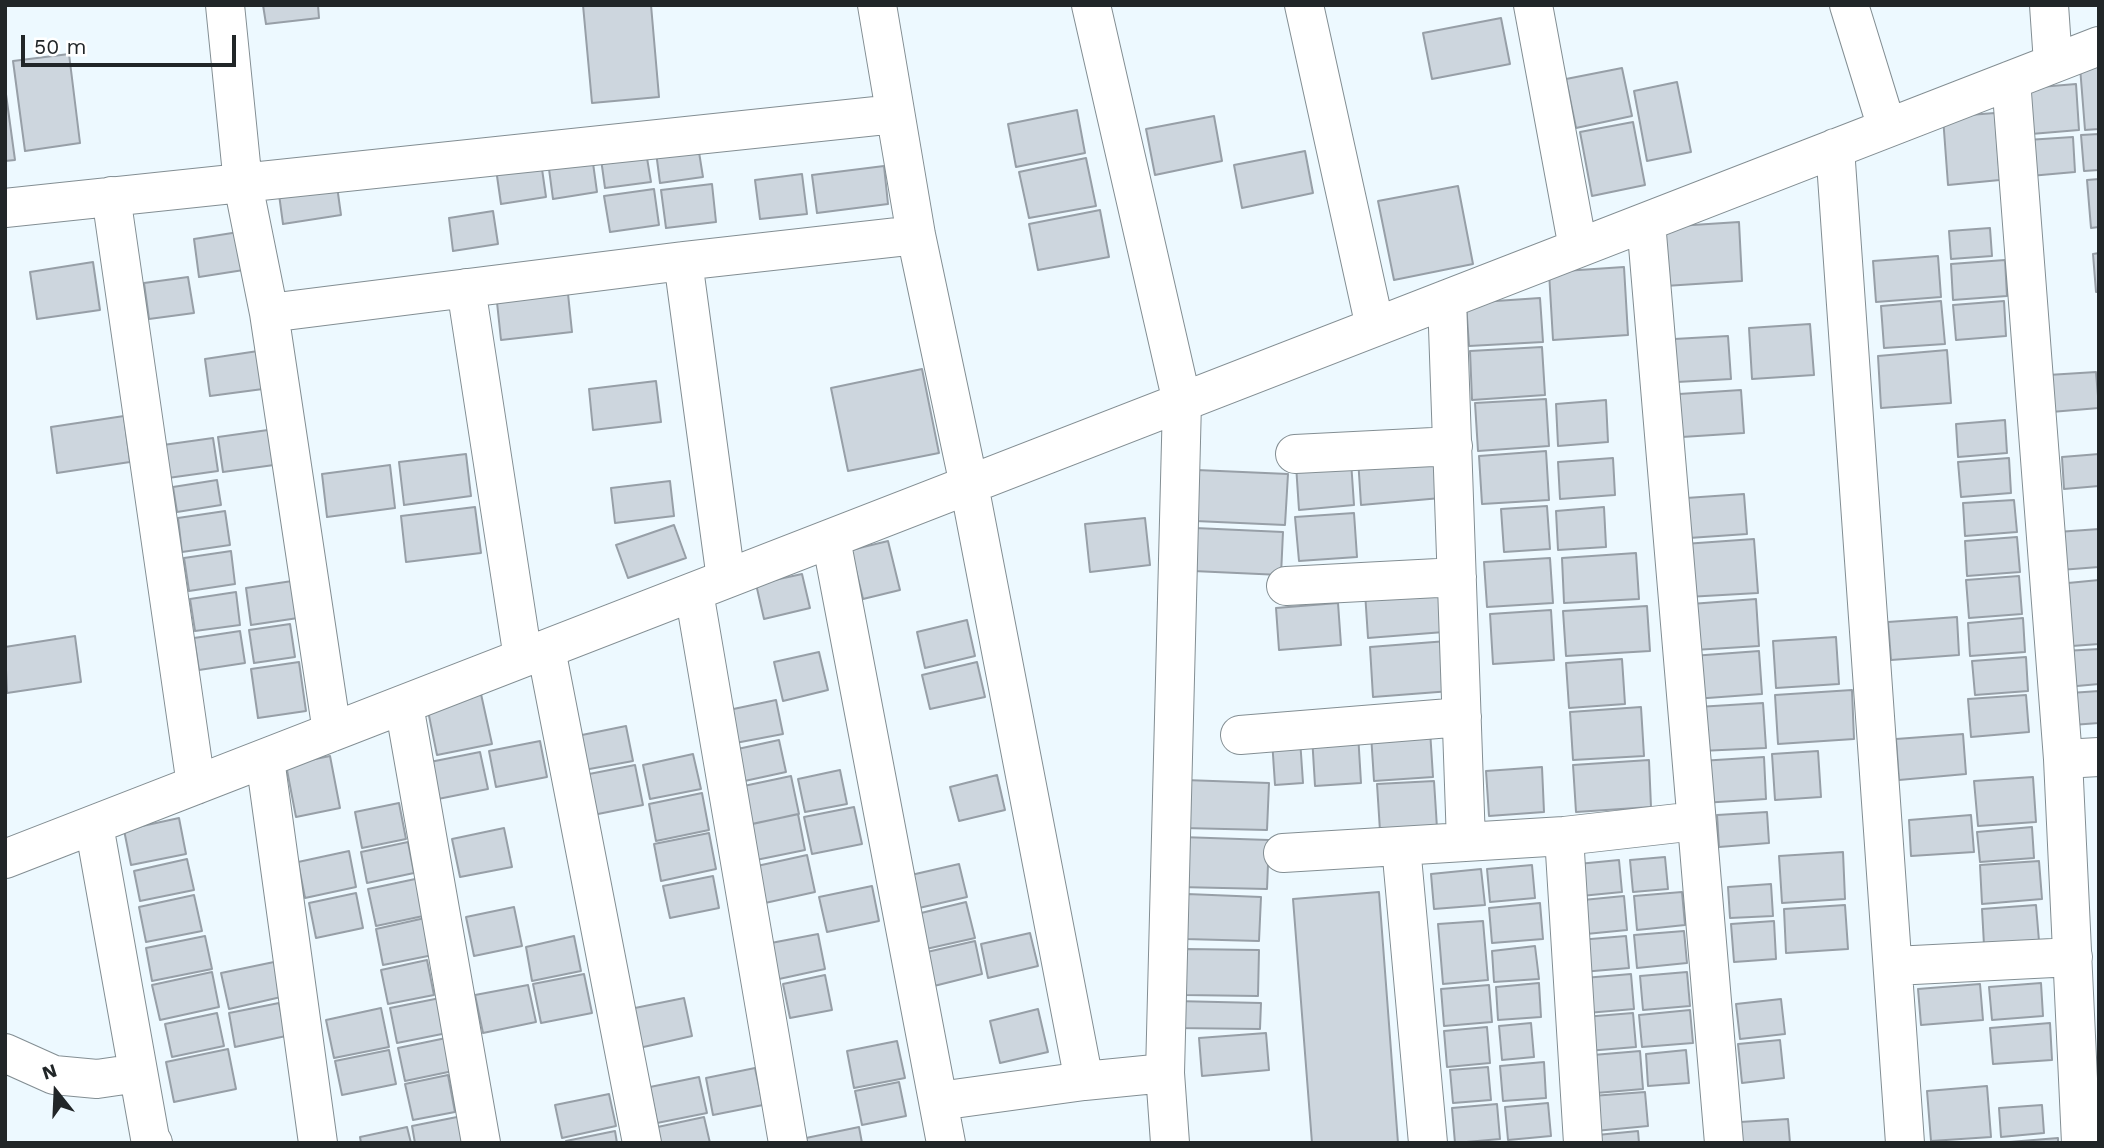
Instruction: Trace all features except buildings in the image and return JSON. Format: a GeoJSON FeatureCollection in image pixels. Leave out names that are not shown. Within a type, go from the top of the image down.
{"type":"FeatureCollection","features":[{"type":"Feature","properties":{"kind":"street"},"geometry":{"type":"LineString","coordinates":[[225,5],[243,184],[268,313],[332,732]]}},
{"type":"Feature","properties":{"kind":"street"},"geometry":{"type":"LineString","coordinates":[[877,5],[916,235],[969,485],[1084,1081]]}},
{"type":"Feature","properties":{"kind":"street"},"geometry":{"type":"LineString","coordinates":[[1091,5],[1182,402],[1165,1073],[1170,1143]]}},
{"type":"Feature","properties":{"kind":"street"},"geometry":{"type":"LineString","coordinates":[[1304,5],[1375,327]]}},
{"type":"Feature","properties":{"kind":"street"},"geometry":{"type":"LineString","coordinates":[[1533,5],[1578,248]]}},
{"type":"Feature","properties":{"kind":"street"},"geometry":{"type":"LineString","coordinates":[[1849,5],[1887,128]]}},
{"type":"Feature","properties":{"kind":"street"},"geometry":{"type":"LineString","coordinates":[[2049,5],[2053,63]]}},
{"type":"Feature","properties":{"kind":"street"},"geometry":{"type":"LineString","coordinates":[[5,859],[2099,46]]}},
{"type":"Feature","properties":{"kind":"street"},"geometry":{"type":"LineString","coordinates":[[2011,80],[2081,758],[2073,957],[2081,1143]]}},
{"type":"Feature","properties":{"kind":"street"},"geometry":{"type":"LineString","coordinates":[[5,208],[895,114]]}},
{"type":"Feature","properties":{"kind":"street"},"geometry":{"type":"LineString","coordinates":[[1835,148],[1905,1143]]}},
{"type":"Feature","properties":{"kind":"street"},"geometry":{"type":"LineString","coordinates":[[111,196],[196,785]]}},
{"type":"Feature","properties":{"kind":"street"},"geometry":{"type":"LineString","coordinates":[[1646,222],[1724,1143]]}},
{"type":"Feature","properties":{"kind":"street"},"geometry":{"type":"LineString","coordinates":[[268,313],[916,235]]}},
{"type":"Feature","properties":{"kind":"street"},"geometry":{"type":"LineString","coordinates":[[683,261],[710,586],[789,1143]]}},
{"type":"Feature","properties":{"kind":"street"},"geometry":{"type":"LineString","coordinates":[[466,288],[535,654],[642,1143]]}},
{"type":"Feature","properties":{"kind":"street"},"geometry":{"type":"LineString","coordinates":[[1447,299],[1466,842]]}},
{"type":"Feature","properties":{"kind":"street"},"geometry":{"type":"LineString","coordinates":[[1295,454],[1453,446]]}},
{"type":"Feature","properties":{"kind":"street"},"geometry":{"type":"LineString","coordinates":[[831,539],[946,1143]]}},
{"type":"Feature","properties":{"kind":"street"},"geometry":{"type":"LineString","coordinates":[[1286,586],[1457,577]]}},
{"type":"Feature","properties":{"kind":"street"},"geometry":{"type":"LineString","coordinates":[[404,705],[481,1143]]}},
{"type":"Feature","properties":{"kind":"street"},"geometry":{"type":"LineString","coordinates":[[1240,734],[1462,717]]}},
{"type":"Feature","properties":{"kind":"street"},"geometry":{"type":"LineString","coordinates":[[265,759],[318,1143]]}},
{"type":"Feature","properties":{"kind":"street"},"geometry":{"type":"LineString","coordinates":[[1283,853],[1564,836],[1696,821]]}},
{"type":"Feature","properties":{"kind":"street"},"geometry":{"type":"LineString","coordinates":[[94,825],[149,1138],[153,1143]]}},
{"type":"Feature","properties":{"kind":"street"},"geometry":{"type":"LineString","coordinates":[[1564,836],[1583,1143]]}},
{"type":"Feature","properties":{"kind":"street"},"geometry":{"type":"LineString","coordinates":[[1401,846],[1428,1143]]}},
{"type":"Feature","properties":{"kind":"street"},"geometry":{"type":"LineString","coordinates":[[1894,967],[2073,957]]}},
{"type":"Feature","properties":{"kind":"street"},"geometry":{"type":"LineString","coordinates":[[5,1053],[54,1075],[97,1080],[138,1073]]}},
{"type":"Feature","properties":{"kind":"street"},"geometry":{"type":"LineString","coordinates":[[939,1101],[1165,1073]]}}]}
